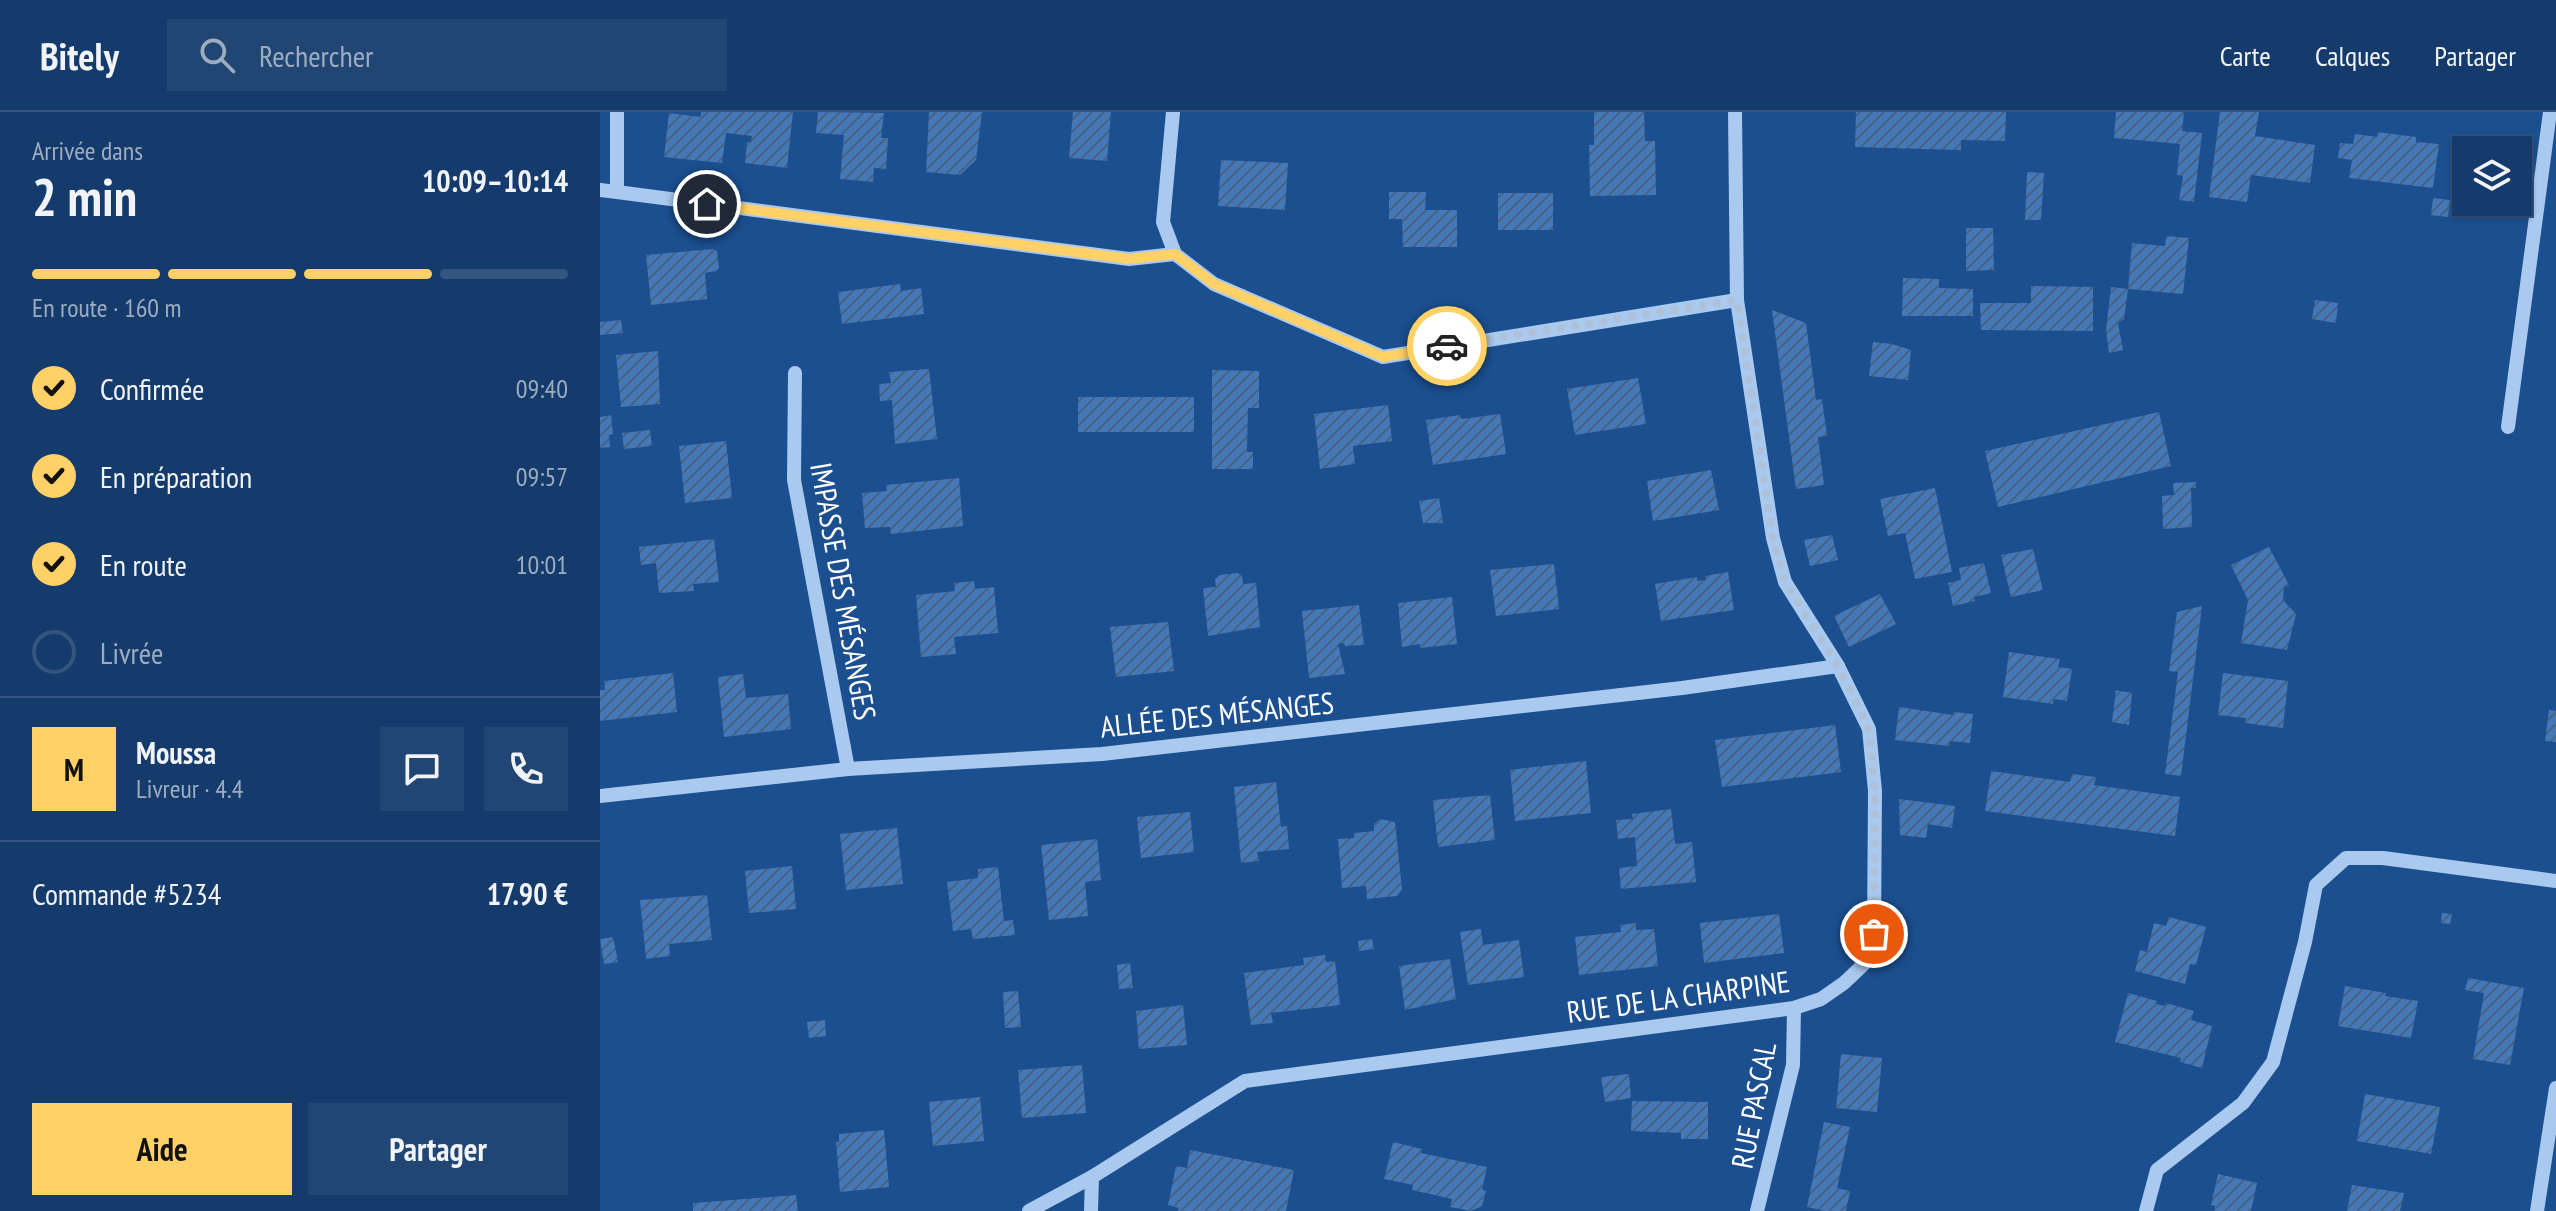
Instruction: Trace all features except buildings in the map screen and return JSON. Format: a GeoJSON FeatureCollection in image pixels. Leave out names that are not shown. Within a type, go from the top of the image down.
{"type":"FeatureCollection","features":[{"type":"Feature","properties":{"kind":"street"},"geometry":{"type":"LineString","coordinates":[[617,112],[617,192]]}},
{"type":"Feature","properties":{"kind":"street"},"geometry":{"type":"LineString","coordinates":[[1173,112],[1163,222],[1175,254],[1214,284],[1383,357],[1737,300]]}},
{"type":"Feature","properties":{"kind":"street","name":"RUE DE LA CHARPINE"},"geometry":{"type":"LineString","coordinates":[[1029,1211],[1092,1177],[1245,1081],[1794,1008],[1821,999],[1864,964],[1874,934],[1875,791],[1869,729],[1838,666],[1785,582],[1773,538],[1737,300],[1735,112]]}},
{"type":"Feature","properties":{"kind":"street"},"geometry":{"type":"LineString","coordinates":[[2508,427],[2550,112]]}},
{"type":"Feature","properties":{"kind":"street"},"geometry":{"type":"LineString","coordinates":[[600,190],[1129,259],[1175,254]]}},
{"type":"Feature","properties":{"kind":"street","name":"IMPASSE DES MÉSANGES"},"geometry":{"type":"LineString","coordinates":[[795,373],[794,480],[848,769]]}},
{"type":"Feature","properties":{"kind":"street","name":"ALLÉE DES MÉSANGES"},"geometry":{"type":"LineString","coordinates":[[600,796],[848,769],[1102,754],[1682,688],[1838,666]]}},
{"type":"Feature","properties":{"kind":"street"},"geometry":{"type":"LineString","coordinates":[[2146,1211],[2157,1170],[2243,1103],[2273,1062],[2305,942],[2316,885],[2346,858],[2383,858],[2556,881]]}},
{"type":"Feature","properties":{"kind":"street","name":"RUE PASCAL"},"geometry":{"type":"LineString","coordinates":[[1757,1211],[1793,1065],[1794,1008]]}},
{"type":"Feature","properties":{"kind":"street"},"geometry":{"type":"LineString","coordinates":[[2537,1211],[2556,1088]]}},
{"type":"Feature","properties":{"kind":"street"},"geometry":{"type":"LineString","coordinates":[[1091,1211],[1092,1177]]}},
{"type":"Feature","properties":{"kind":"way so far"},"geometry":{"type":"LineString","coordinates":[[1447,346],[1737,300],[1773,538],[1785,582],[1838,666],[1869,729],[1875,791],[1874,934]]}},
{"type":"Feature","properties":{"kind":"route"},"geometry":{"type":"LineString","coordinates":[[707,204],[1129,259],[1175,254],[1214,284],[1383,357],[1447,346]]}}]}
